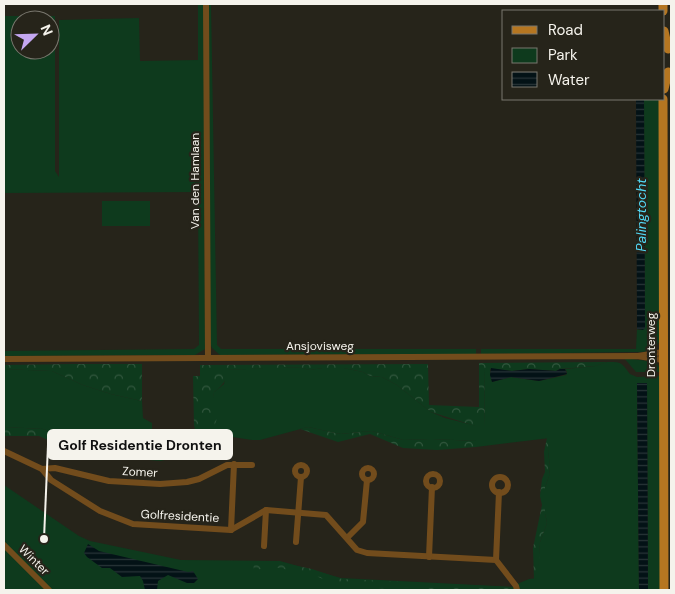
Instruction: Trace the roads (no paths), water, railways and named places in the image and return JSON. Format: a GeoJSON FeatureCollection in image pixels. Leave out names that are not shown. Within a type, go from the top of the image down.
{"type":"FeatureCollection","features":[{"type":"Feature","properties":{"kind":"main road"},"geometry":{"type":"LineString","coordinates":[[665,36],[668,49]]}},
{"type":"Feature","properties":{"kind":"main road"},"geometry":{"type":"LineString","coordinates":[[665,85],[668,72]]}},
{"type":"Feature","properties":{"kind":"main road","name":"Dronterweg"},"geometry":{"type":"LineString","coordinates":[[663,100],[664,590]]}},
{"type":"Feature","properties":{"kind":"street","name":"Van den Hamlaan"},"geometry":{"type":"LineString","coordinates":[[206,4],[208,358]]}},
{"type":"Feature","properties":{"kind":"street","name":"Ansjovisweg"},"geometry":{"type":"LineString","coordinates":[[4,359],[663,356]]}},
{"type":"Feature","properties":{"kind":"street","name":"Golfresidentie"},"geometry":{"type":"LineString","coordinates":[[4,451],[42,469],[51,480],[100,511],[133,524],[231,530],[266,510]]}},
{"type":"Feature","properties":{"kind":"street"},"geometry":{"type":"LineString","coordinates":[[231,530],[234,464]]}},
{"type":"Feature","properties":{"kind":"street","name":"Zomer"},"geometry":{"type":"LineString","coordinates":[[42,469],[55,468],[109,481],[160,484],[193,480],[228,465],[252,465]]}},
{"type":"Feature","properties":{"kind":"street"},"geometry":{"type":"LineString","coordinates":[[296,542],[301,477]]}},
{"type":"Feature","properties":{"kind":"street"},"geometry":{"type":"LineString","coordinates":[[347,538],[363,522],[367,480]]}},
{"type":"Feature","properties":{"kind":"street"},"geometry":{"type":"LineString","coordinates":[[429,557],[432,487]]}},
{"type":"Feature","properties":{"kind":"street"},"geometry":{"type":"LineString","coordinates":[[499,492],[496,560],[517,590]]}},
{"type":"Feature","properties":{"kind":"street"},"geometry":{"type":"LineString","coordinates":[[264,546],[266,510],[326,515],[357,550],[429,557],[496,560]]}},
{"type":"Feature","properties":{"kind":"street","name":"Winter"},"geometry":{"type":"LineString","coordinates":[[4,545],[49,590]]}},
{"type":"Feature","properties":{"kind":"water","name":"Palingtocht"},"geometry":{"type":"Polygon","coordinates":[[[636,100],[644,100],[645,328],[643,330],[637,329],[636,100]]]}},
{"type":"Feature","properties":{"kind":"water"},"geometry":{"type":"Polygon","coordinates":[[[491,368],[512,371],[529,369],[556,371],[565,369],[567,374],[539,381],[511,377],[492,382],[491,368]]]}},
{"type":"Feature","properties":{"kind":"water"},"geometry":{"type":"Polygon","coordinates":[[[637,383],[647,383],[648,590],[639,590],[637,383]]]}},
{"type":"Feature","properties":{"kind":"water"},"geometry":{"type":"Polygon","coordinates":[[[88,544],[99,551],[188,572],[193,571],[198,579],[194,583],[187,583],[168,575],[158,581],[157,590],[145,590],[140,576],[122,577],[110,568],[102,568],[87,557],[84,553],[88,544]]]}},
{"type":"Feature","properties":{"kind":"place","name":"Golf Residentie Dronten"},"geometry":{"type":"Point","coordinates":[44,539]}}]}
